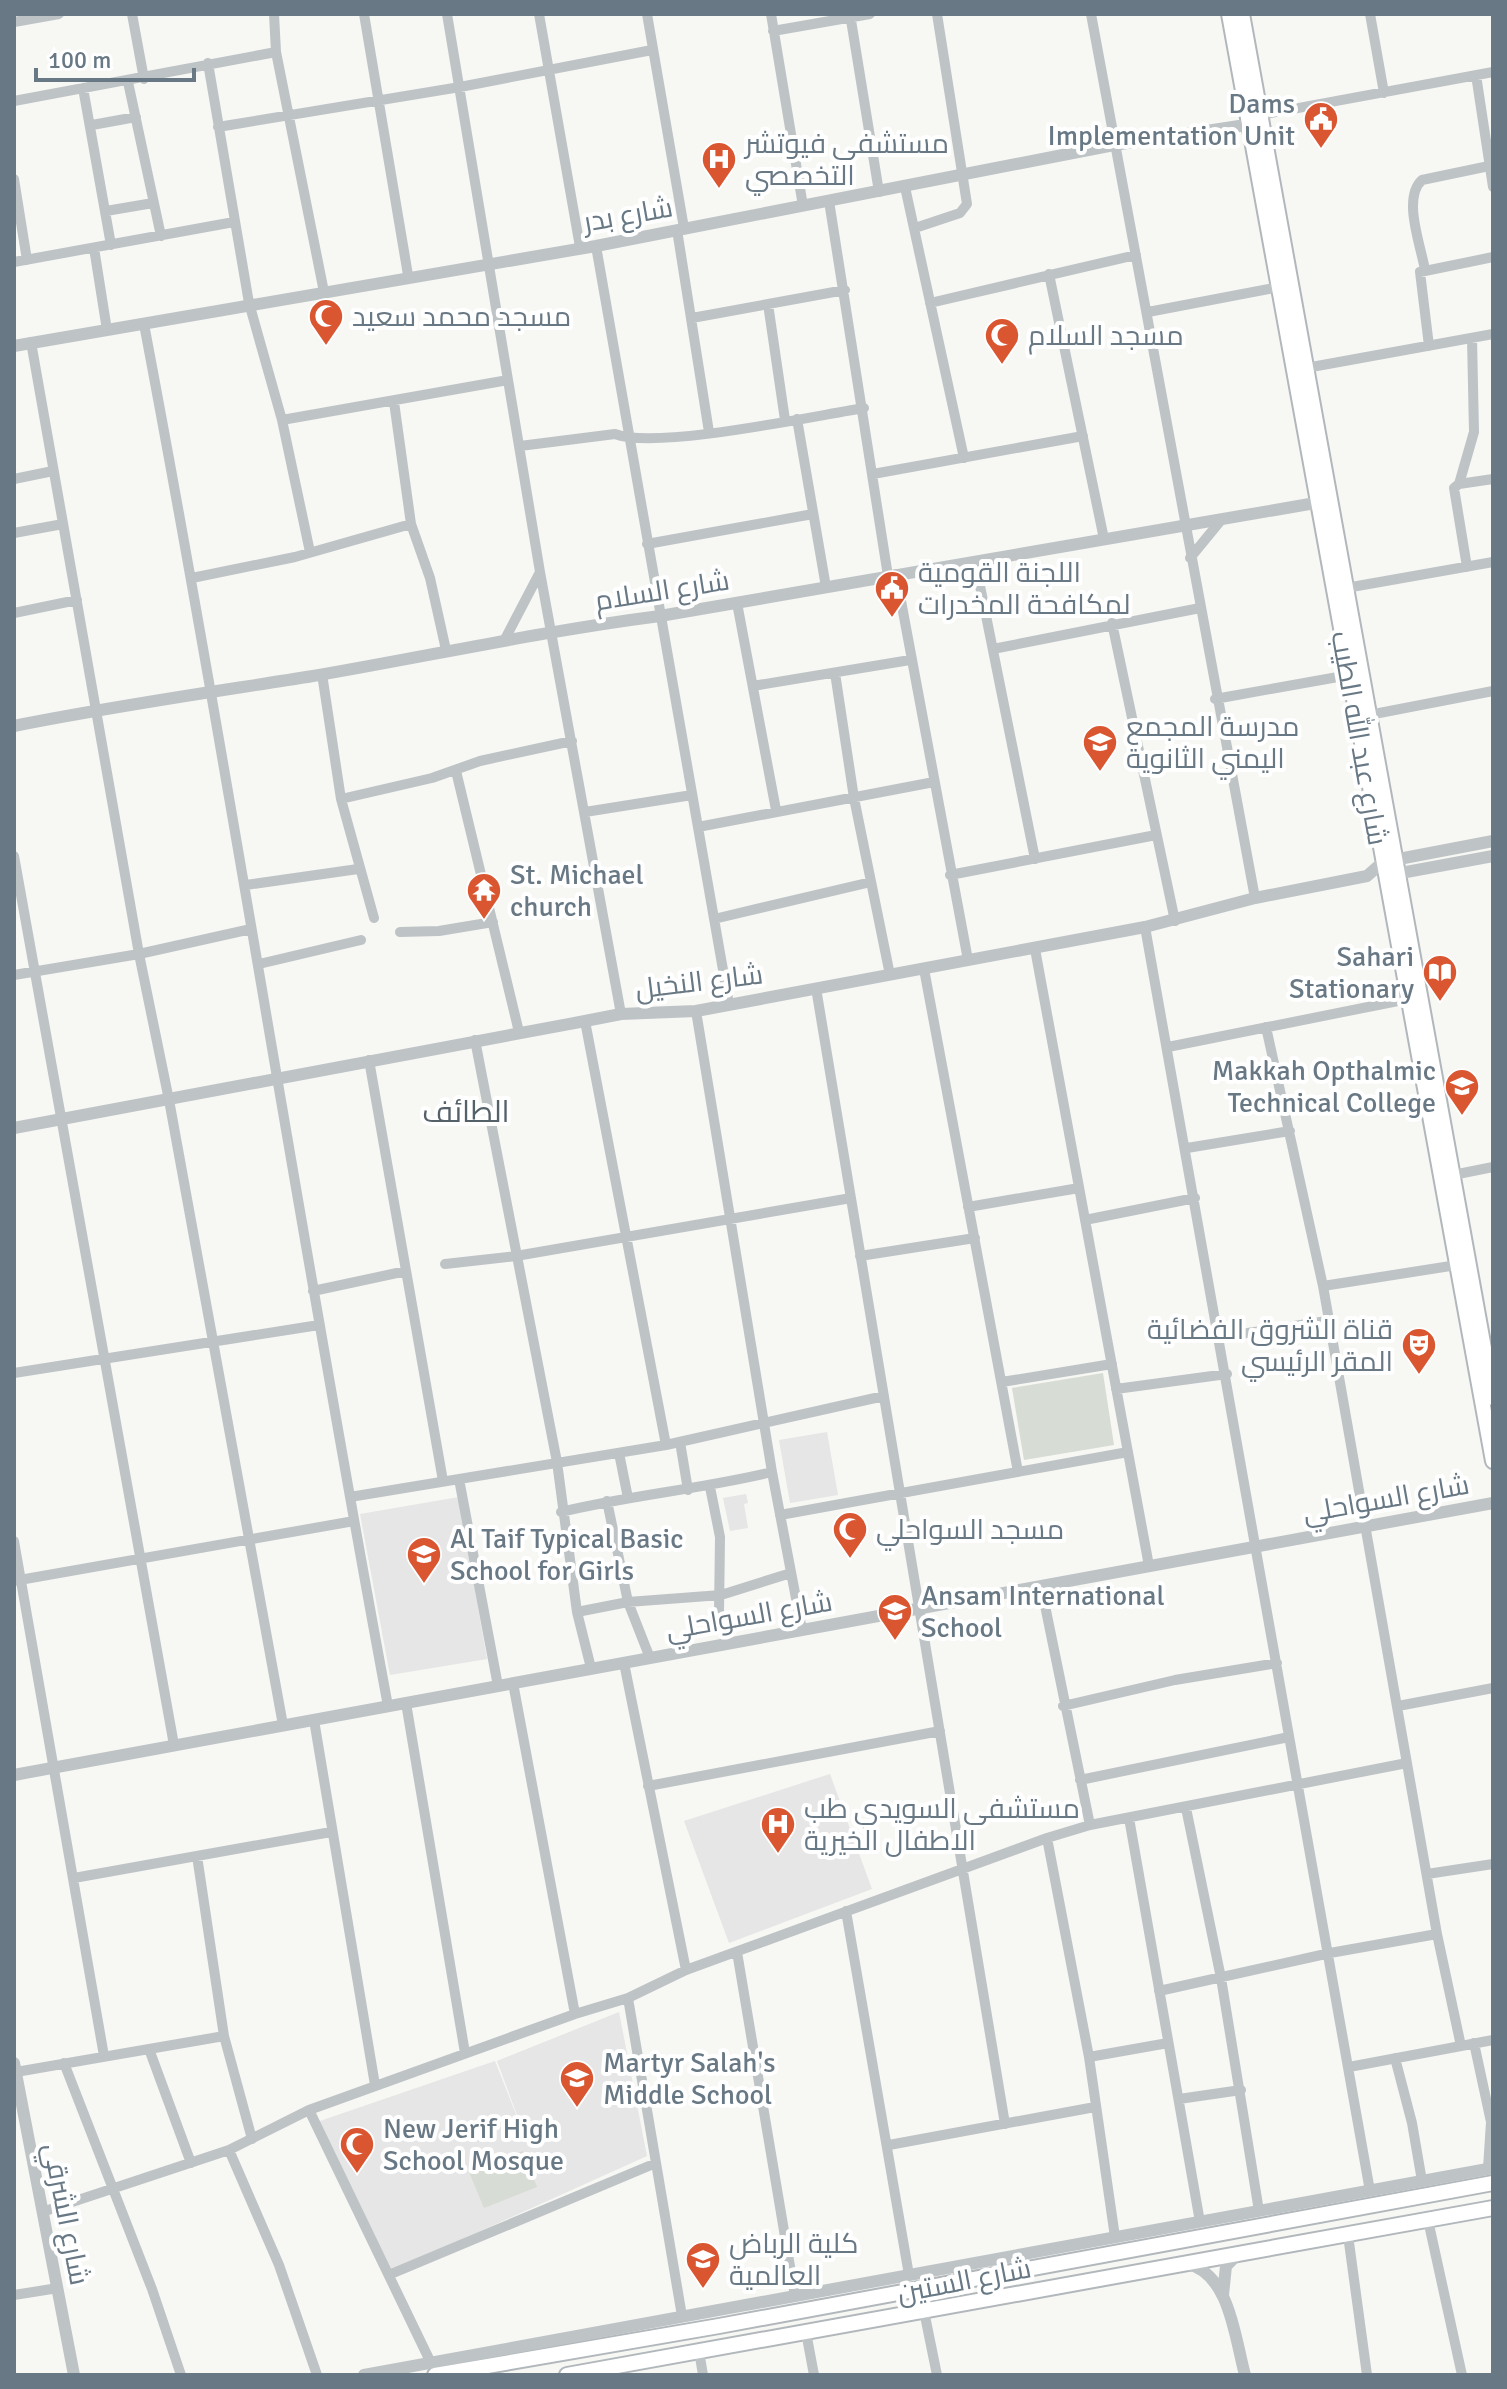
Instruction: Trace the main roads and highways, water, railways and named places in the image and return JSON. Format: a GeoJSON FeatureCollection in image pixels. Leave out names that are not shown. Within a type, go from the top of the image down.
{"type":"FeatureCollection","features":[{"type":"Feature","properties":{"kind":"main road","name":"شارع عبد الله الطيب"},"geometry":{"type":"LineString","coordinates":[[1229,14],[1255,120],[1306,368],[1349,675],[1427,1068],[1457,1265],[1493,1461]]}},
{"type":"Feature","properties":{"kind":"main road","name":"شارع عبد الله الطيب"},"geometry":{"type":"LineString","coordinates":[[1242,14],[1279,287],[1324,502],[1346,588],[1369,715],[1387,868],[1408,999],[1453,1175],[1493,1398]]}},
{"type":"Feature","properties":{"kind":"main road","name":"شارع الستين"},"geometry":{"type":"LineString","coordinates":[[433,2369],[719,2326],[1491,2173]]}},
{"type":"Feature","properties":{"kind":"main road","name":"شارع الستين"},"geometry":{"type":"LineString","coordinates":[[567,2375],[1493,2208]]}},
{"type":"Feature","properties":{"kind":"place","name":"Dams Implementation Unit"},"geometry":{"type":"Point","coordinates":[1321,150]}},
{"type":"Feature","properties":{"kind":"place","name":"مستشفى فيوتشر التخصصي"},"geometry":{"type":"Point","coordinates":[719,190]}},
{"type":"Feature","properties":{"kind":"place","name":"مسجد محمد سعيد"},"geometry":{"type":"Point","coordinates":[326,347]}},
{"type":"Feature","properties":{"kind":"place","name":"مسجد السلام"},"geometry":{"type":"Point","coordinates":[1002,366]}},
{"type":"Feature","properties":{"kind":"place","name":"اللجنة القومية لمكافحة المخدرات"},"geometry":{"type":"Point","coordinates":[892,619]}},
{"type":"Feature","properties":{"kind":"place","name":"مدرسة المجمع اليمني الثانوية"},"geometry":{"type":"Point","coordinates":[1100,773]}},
{"type":"Feature","properties":{"kind":"place","name":"St. Michael church"},"geometry":{"type":"Point","coordinates":[484,921]}},
{"type":"Feature","properties":{"kind":"place","name":"Sahari Stationary"},"geometry":{"type":"Point","coordinates":[1440,1003]}},
{"type":"Feature","properties":{"kind":"place","name":"Makkah Opthalmic Technical College"},"geometry":{"type":"Point","coordinates":[1462,1117]}},
{"type":"Feature","properties":{"kind":"place","name":"قناة الشروق الفضائية المقر الرئيسي"},"geometry":{"type":"Point","coordinates":[1419,1376]}},
{"type":"Feature","properties":{"kind":"place","name":"مسجد السواحلي"},"geometry":{"type":"Point","coordinates":[850,1560]}},
{"type":"Feature","properties":{"kind":"place","name":"Al Taif Typical Basic School for Girls"},"geometry":{"type":"Point","coordinates":[424,1585]}},
{"type":"Feature","properties":{"kind":"place","name":"Ansam International School"},"geometry":{"type":"Point","coordinates":[895,1642]}},
{"type":"Feature","properties":{"kind":"place","name":"مستشفى السويدي طب الاطفال الخيرية"},"geometry":{"type":"Point","coordinates":[778,1855]}},
{"type":"Feature","properties":{"kind":"place","name":"Martyr Salah's Middle School"},"geometry":{"type":"Point","coordinates":[577,2109]}},
{"type":"Feature","properties":{"kind":"place","name":"New Jerif High School Mosque"},"geometry":{"type":"Point","coordinates":[357,2175]}},
{"type":"Feature","properties":{"kind":"place","name":"كلية الرباض العالمية"},"geometry":{"type":"Point","coordinates":[703,2290]}},
{"type":"Feature","properties":{"kind":"district","name":"الطائف"},"geometry":{"type":"Point","coordinates":[466,1112]}}]}
